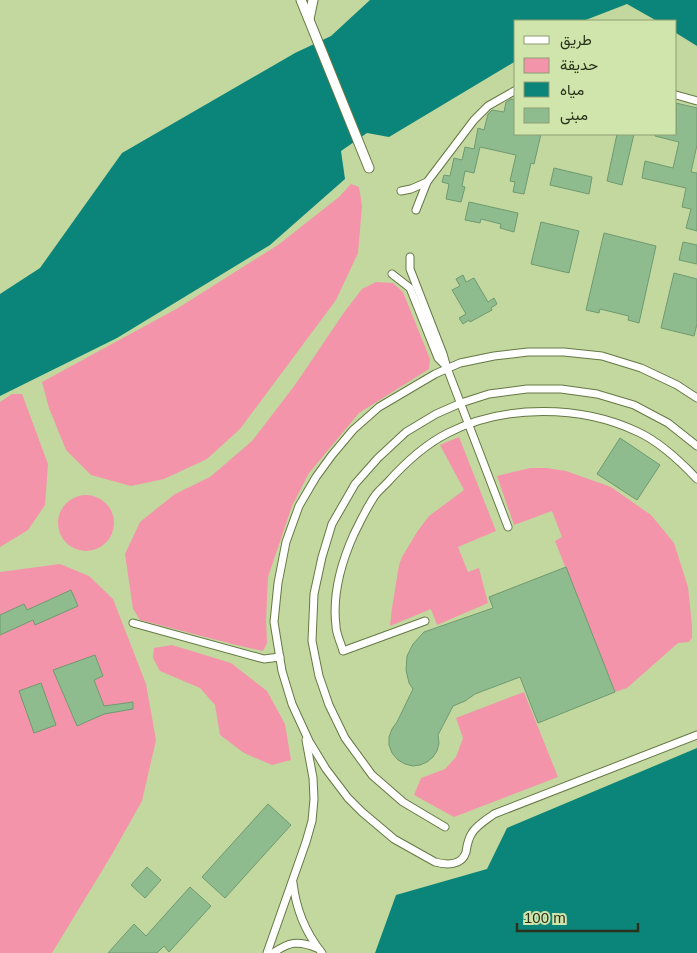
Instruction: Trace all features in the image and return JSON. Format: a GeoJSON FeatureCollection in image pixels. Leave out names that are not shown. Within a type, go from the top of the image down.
{"type":"FeatureCollection","features":[{"type":"Feature","properties":{"kind":"street"},"geometry":{"type":"LineString","coordinates":[[301,0],[369,168]]}},
{"type":"Feature","properties":{"kind":"street"},"geometry":{"type":"LineString","coordinates":[[309,20],[313,0]]}},
{"type":"Feature","properties":{"kind":"street"},"geometry":{"type":"LineString","coordinates":[[416,210],[428,182],[474,120],[488,106],[514,91]]}},
{"type":"Feature","properties":{"kind":"street"},"geometry":{"type":"LineString","coordinates":[[677,94],[697,101]]}},
{"type":"Feature","properties":{"kind":"street"},"geometry":{"type":"LineString","coordinates":[[400,191],[428,182]]}},
{"type":"Feature","properties":{"kind":"street"},"geometry":{"type":"LineString","coordinates":[[410,257],[410,269],[508,527]]}},
{"type":"Feature","properties":{"kind":"street"},"geometry":{"type":"LineString","coordinates":[[392,274],[410,288],[438,358],[448,368]]}},
{"type":"Feature","properties":{"kind":"street"},"geometry":{"type":"LineString","coordinates":[[697,398],[677,385],[648,372],[602,356],[564,352],[528,352],[494,356],[460,363],[422,381],[379,407],[353,430],[316,477],[299,506],[286,542],[278,583],[274,622],[282,671],[292,704],[309,741],[326,769],[348,798],[394,839],[442,864],[454,864],[462,860],[473,832],[480,824],[494,814],[697,735]]}},
{"type":"Feature","properties":{"kind":"street"},"geometry":{"type":"LineString","coordinates":[[445,827],[404,802],[372,775],[345,738],[329,705],[319,676],[312,641],[314,594],[332,524],[355,484],[378,458],[406,432],[436,414],[461,403],[490,394],[561,389],[597,394],[634,405],[668,423],[697,446]]}},
{"type":"Feature","properties":{"kind":"street"},"geometry":{"type":"LineString","coordinates":[[425,621],[343,651],[336,627],[335,593],[340,569],[352,538],[374,497],[424,447],[447,433],[468,424],[499,416],[532,412],[590,415],[640,432],[668,452],[697,480]]}},
{"type":"Feature","properties":{"kind":"street"},"geometry":{"type":"LineString","coordinates":[[133,623],[264,659],[280,657]]}},
{"type":"Feature","properties":{"kind":"street"},"geometry":{"type":"LineString","coordinates":[[267,953],[312,821],[313,778],[305,732]]}},
{"type":"Feature","properties":{"kind":"street"},"geometry":{"type":"LineString","coordinates":[[293,880],[295,899],[300,916],[307,932],[320,950]]}},
{"type":"Feature","properties":{"kind":"street"},"geometry":{"type":"LineString","coordinates":[[273,953],[283,946],[296,943],[307,944],[320,950]]}},
{"type":"Feature","properties":{"kind":"green space"},"geometry":{"type":"Polygon","coordinates":[[[351,184],[359,187],[362,206],[358,253],[336,300],[240,429],[207,459],[164,479],[131,486],[91,475],[66,450],[49,408],[42,382],[178,308],[278,245],[339,197],[351,184]]]}},
{"type":"Feature","properties":{"kind":"green space"},"geometry":{"type":"Polygon","coordinates":[[[376,282],[393,283],[403,292],[430,359],[429,369],[359,413],[309,473],[292,506],[268,577],[267,643],[263,651],[140,620],[133,609],[125,554],[140,522],[175,494],[210,477],[252,441],[295,385],[362,289],[376,282]]]}},
{"type":"Feature","properties":{"kind":"green space"},"geometry":{"type":"Polygon","coordinates":[[[12,394],[22,394],[48,464],[45,505],[28,530],[0,547],[0,402],[12,394]]]}},
{"type":"Feature","properties":{"kind":"green space"},"geometry":{"type":"Polygon","coordinates":[[[459,437],[496,531],[458,547],[468,572],[479,568],[488,603],[437,625],[431,609],[390,626],[399,565],[402,557],[429,516],[464,490],[440,445],[459,437]]]}},
{"type":"Feature","properties":{"kind":"green space"},"geometry":{"type":"Polygon","coordinates":[[[530,468],[566,471],[611,487],[651,515],[674,543],[688,587],[692,638],[689,642],[678,643],[627,688],[615,692],[555,541],[562,537],[552,511],[514,525],[497,476],[530,468]]]}},
{"type":"Feature","properties":{"kind":"green space"},"geometry":{"type":"Polygon","coordinates":[[[86,495],[97,497],[106,503],[112,512],[114,523],[112,534],[106,543],[97,549],[86,551],[75,549],[66,543],[60,534],[58,523],[60,512],[66,503],[75,497],[86,495]]]}},
{"type":"Feature","properties":{"kind":"green space"},"geometry":{"type":"Polygon","coordinates":[[[60,564],[89,576],[113,599],[146,684],[156,740],[142,801],[52,953],[0,953],[0,572],[60,564]]]}},
{"type":"Feature","properties":{"kind":"green space"},"geometry":{"type":"Polygon","coordinates":[[[172,645],[231,663],[267,691],[285,724],[291,760],[272,765],[244,753],[220,735],[215,705],[200,688],[160,671],[153,658],[154,648],[172,645]]]}},
{"type":"Feature","properties":{"kind":"green space"},"geometry":{"type":"Polygon","coordinates":[[[524,692],[558,777],[454,817],[414,795],[421,778],[445,769],[456,757],[463,738],[456,718],[524,692]]]}},
{"type":"Feature","properties":{"kind":"water"},"geometry":{"type":"Polygon","coordinates":[[[370,0],[697,0],[697,46],[677,34],[677,20],[655,20],[627,4],[586,20],[514,20],[514,62],[389,137],[367,133],[341,151],[345,179],[270,245],[117,338],[0,396],[0,294],[40,268],[122,153],[295,53],[331,36],[370,0]]]}},
{"type":"Feature","properties":{"kind":"water"},"geometry":{"type":"Polygon","coordinates":[[[697,748],[697,953],[375,953],[396,895],[487,869],[507,828],[697,748]]]}},
{"type":"Feature","properties":{"kind":"building"},"geometry":{"type":"Polygon","coordinates":[[[514,100],[514,135],[541,135],[534,164],[531,163],[524,194],[513,192],[515,182],[510,181],[516,155],[480,147],[474,173],[465,171],[462,186],[465,187],[461,202],[446,199],[449,184],[442,182],[444,175],[450,176],[454,158],[462,160],[465,147],[474,149],[478,128],[484,130],[488,114],[492,110],[504,112],[506,102],[514,100]]]}},
{"type":"Feature","properties":{"kind":"building"},"geometry":{"type":"Polygon","coordinates":[[[677,103],[697,108],[697,145],[691,172],[697,173],[697,231],[686,228],[691,209],[682,207],[686,188],[642,178],[645,161],[673,168],[679,142],[655,136],[677,135],[677,103]]]}},
{"type":"Feature","properties":{"kind":"building"},"geometry":{"type":"Polygon","coordinates":[[[617,135],[634,135],[622,185],[607,181],[617,135]]]}},
{"type":"Feature","properties":{"kind":"building"},"geometry":{"type":"Polygon","coordinates":[[[554,168],[592,177],[589,194],[550,185],[554,168]]]}},
{"type":"Feature","properties":{"kind":"building"},"geometry":{"type":"Polygon","coordinates":[[[469,202],[518,213],[514,232],[500,228],[501,224],[481,219],[480,223],[465,220],[469,202]]]}},
{"type":"Feature","properties":{"kind":"building"},"geometry":{"type":"Polygon","coordinates":[[[541,222],[579,231],[569,273],[531,264],[541,222]]]}},
{"type":"Feature","properties":{"kind":"building"},"geometry":{"type":"Polygon","coordinates":[[[604,233],[656,246],[639,323],[628,320],[629,316],[600,309],[599,313],[586,310],[604,233]]]}},
{"type":"Feature","properties":{"kind":"building"},"geometry":{"type":"Polygon","coordinates":[[[683,242],[697,245],[697,264],[679,260],[683,242]]]}},
{"type":"Feature","properties":{"kind":"building"},"geometry":{"type":"Polygon","coordinates":[[[674,273],[697,279],[697,324],[694,336],[661,328],[674,273]]]}},
{"type":"Feature","properties":{"kind":"building"},"geometry":{"type":"Polygon","coordinates":[[[463,275],[466,282],[474,278],[488,302],[494,298],[497,304],[491,308],[492,310],[463,324],[459,318],[466,314],[452,290],[460,286],[456,279],[463,275]]]}},
{"type":"Feature","properties":{"kind":"building"},"geometry":{"type":"Polygon","coordinates":[[[620,438],[660,465],[637,500],[597,474],[620,438]]]}},
{"type":"Feature","properties":{"kind":"building"},"geometry":{"type":"Polygon","coordinates":[[[566,567],[615,692],[538,723],[520,677],[475,694],[453,706],[438,735],[437,751],[427,762],[413,766],[398,760],[392,753],[389,737],[413,689],[409,683],[406,670],[407,656],[413,644],[424,632],[493,608],[489,597],[566,567]]]}},
{"type":"Feature","properties":{"kind":"building"},"geometry":{"type":"Polygon","coordinates":[[[71,590],[78,606],[35,625],[33,620],[0,635],[0,615],[24,604],[27,610],[71,590]]]}},
{"type":"Feature","properties":{"kind":"building"},"geometry":{"type":"Polygon","coordinates":[[[95,655],[103,676],[94,680],[104,706],[133,702],[133,709],[104,714],[77,726],[53,670],[95,655]]]}},
{"type":"Feature","properties":{"kind":"building"},"geometry":{"type":"Polygon","coordinates":[[[41,683],[56,725],[34,733],[19,691],[41,683]]]}},
{"type":"Feature","properties":{"kind":"building"},"geometry":{"type":"Polygon","coordinates":[[[268,804],[291,825],[225,898],[202,877],[268,804]]]}},
{"type":"Feature","properties":{"kind":"building"},"geometry":{"type":"Polygon","coordinates":[[[147,867],[161,880],[145,898],[131,885],[147,867]]]}},
{"type":"Feature","properties":{"kind":"building"},"geometry":{"type":"Polygon","coordinates":[[[190,887],[211,906],[169,952],[164,946],[157,953],[108,953],[134,924],[146,936],[190,887]]]}}]}
